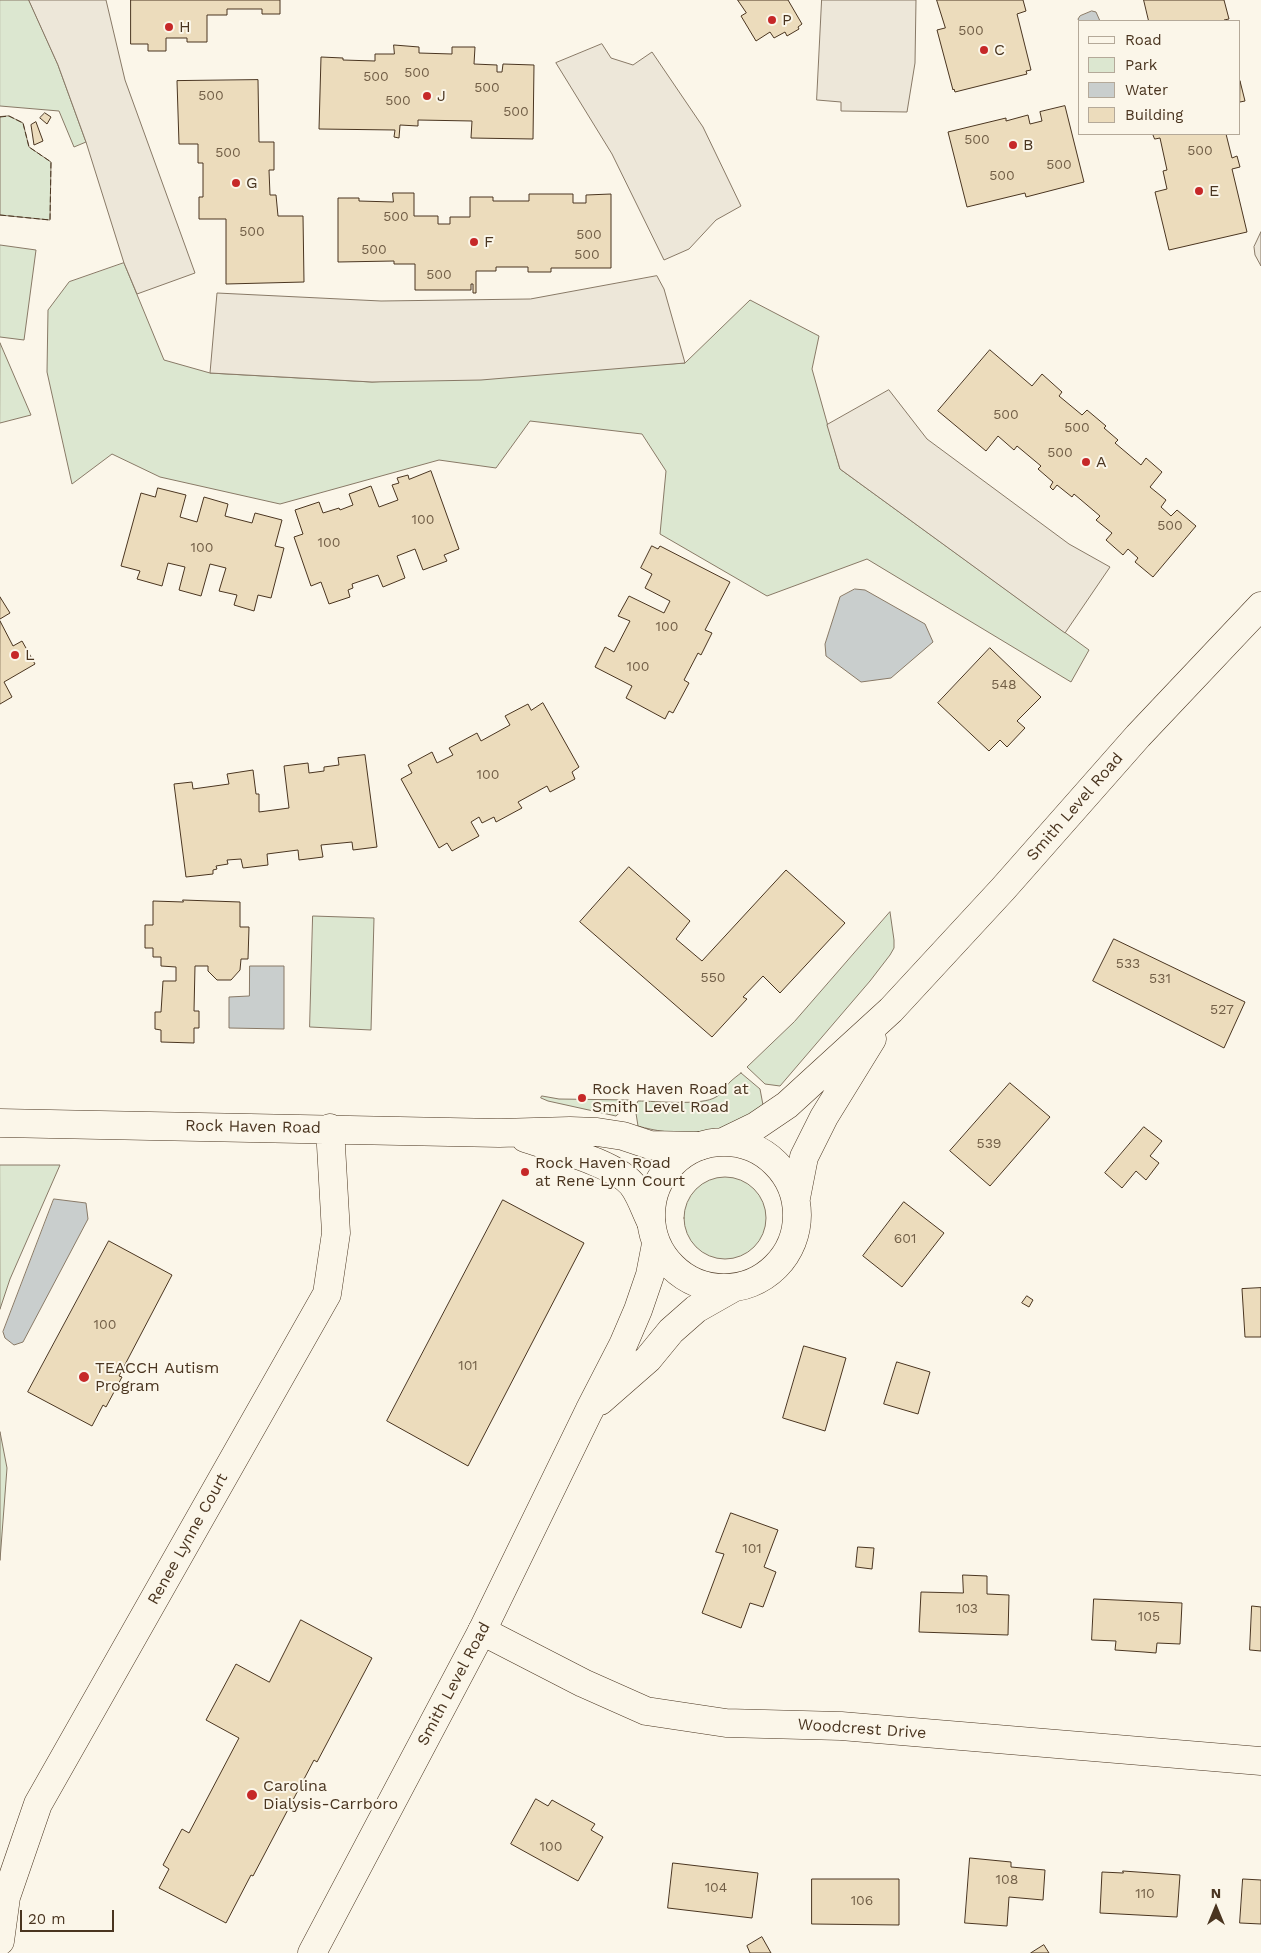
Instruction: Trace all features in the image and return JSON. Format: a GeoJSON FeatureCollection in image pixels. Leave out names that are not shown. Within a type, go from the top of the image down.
{"type":"FeatureCollection","features":[{"type":"Feature","properties":{"kind":"street","name":"Smith Level Road"},"geometry":{"type":"LineString","coordinates":[[711,1144],[756,1126],[787,1105],[824,1069],[891,1010],[1138,736],[1261,606]]}},
{"type":"Feature","properties":{"kind":"street","name":"Smith Level Road"},"geometry":{"type":"LineString","coordinates":[[796,1198],[804,1157],[824,1117],[891,1010]]}},
{"type":"Feature","properties":{"kind":"street","name":"Rock Haven Road"},"geometry":{"type":"LineString","coordinates":[[0,1123],[507,1132],[570,1131],[598,1132],[623,1136],[650,1145],[711,1144]]}},
{"type":"Feature","properties":{"kind":"street","name":"Renee Lynne Court"},"geometry":{"type":"LineString","coordinates":[[0,1941],[6,1897],[38,1804],[327,1294],[336,1232],[330,1128]]}},
{"type":"Feature","properties":{"kind":"street","name":"Rock Haven Road"},"geometry":{"type":"LineString","coordinates":[[507,1132],[611,1169],[633,1185],[653,1233]]}},
{"type":"Feature","properties":{"kind":"street"},"geometry":{"type":"LineString","coordinates":[[711,1144],[748,1146],[770,1158],[786,1176],[796,1198],[797,1223],[791,1246],[776,1267],[757,1281],[734,1288],[709,1287],[686,1278],[668,1263],[653,1233],[652,1199],[661,1178],[677,1158],[711,1144]]}},
{"type":"Feature","properties":{"kind":"street","name":"Smith Level Road"},"geometry":{"type":"LineString","coordinates":[[312,1953],[482,1631],[623,1345],[650,1275],[653,1233]]}},
{"type":"Feature","properties":{"kind":"street","name":"Smith Level Road"},"geometry":{"type":"LineString","coordinates":[[589,1411],[648,1359],[671,1331],[696,1309],[734,1288]]}},
{"type":"Feature","properties":{"kind":"street","name":"Woodcrest Drive"},"geometry":{"type":"LineString","coordinates":[[482,1631],[583,1683],[646,1711],[726,1723],[841,1726],[1261,1761]]}},
{"type":"Feature","properties":{"kind":"green space"},"geometry":{"type":"Polygon","coordinates":[[[0,0],[29,0],[58,65],[86,142],[74,147],[59,111],[0,106],[0,0]]]}},
{"type":"Feature","properties":{"kind":"green space"},"geometry":{"type":"Polygon","coordinates":[[[9,116],[23,123],[29,147],[51,162],[50,220],[0,215],[0,117],[9,116]]]}},
{"type":"Feature","properties":{"kind":"green space"},"geometry":{"type":"Polygon","coordinates":[[[0,245],[36,250],[24,340],[0,337],[0,245]]]}},
{"type":"Feature","properties":{"kind":"green space"},"geometry":{"type":"Polygon","coordinates":[[[124,263],[164,360],[210,373],[372,382],[685,363],[750,300],[819,336],[812,369],[840,469],[1089,650],[1071,682],[867,559],[767,596],[660,534],[666,471],[642,434],[530,421],[496,468],[439,460],[280,504],[160,477],[112,454],[72,484],[47,372],[48,310],[69,282],[124,263]]]}},
{"type":"Feature","properties":{"kind":"green space"},"geometry":{"type":"Polygon","coordinates":[[[0,343],[31,415],[0,423],[0,343]]]}},
{"type":"Feature","properties":{"kind":"green space"},"geometry":{"type":"Polygon","coordinates":[[[890,912],[894,948],[890,955],[780,1086],[765,1084],[747,1067],[794,1022],[890,912]]]}},
{"type":"Feature","properties":{"kind":"green space"},"geometry":{"type":"Polygon","coordinates":[[[313,916],[374,918],[371,1030],[310,1027],[313,916]]]}},
{"type":"Feature","properties":{"kind":"green space"},"geometry":{"type":"Polygon","coordinates":[[[741,1073],[760,1089],[763,1105],[744,1119],[719,1129],[692,1133],[665,1132],[638,1126],[635,1107],[638,1101],[690,1102],[709,1100],[720,1094],[741,1073]]]}},
{"type":"Feature","properties":{"kind":"green space"},"geometry":{"type":"Polygon","coordinates":[[[542,1096],[559,1099],[630,1100],[627,1106],[616,1116],[548,1101],[541,1098],[542,1096]]]}},
{"type":"Feature","properties":{"kind":"green space"},"geometry":{"type":"Polygon","coordinates":[[[0,1165],[60,1165],[10,1279],[0,1309],[0,1165]]]}},
{"type":"Feature","properties":{"kind":"green space"},"geometry":{"type":"Polygon","coordinates":[[[717,1177],[733,1177],[748,1184],[759,1195],[766,1210],[763,1234],[754,1247],[733,1259],[717,1259],[702,1252],[691,1241],[684,1226],[684,1210],[691,1195],[702,1184],[717,1177]]]}},
{"type":"Feature","properties":{"kind":"green space"},"geometry":{"type":"Polygon","coordinates":[[[0,1432],[7,1468],[0,1560],[0,1432]]]}},
{"type":"Feature","properties":{"kind":"shaded area"},"geometry":{"type":"Polygon","coordinates":[[[29,0],[106,0],[125,80],[195,273],[137,294],[124,263],[86,142],[58,65],[29,0]]]}},
{"type":"Feature","properties":{"kind":"shaded area"},"geometry":{"type":"Polygon","coordinates":[[[822,0],[916,0],[915,63],[907,112],[841,111],[841,102],[817,100],[822,0]]]}},
{"type":"Feature","properties":{"kind":"shaded area"},"geometry":{"type":"Polygon","coordinates":[[[602,44],[611,58],[633,65],[652,52],[703,127],[741,206],[716,220],[689,249],[664,260],[612,154],[556,63],[602,44]]]}},
{"type":"Feature","properties":{"kind":"shaded area"},"geometry":{"type":"Polygon","coordinates":[[[1261,232],[1261,266],[1255,255],[1254,247],[1261,232]]]}},
{"type":"Feature","properties":{"kind":"shaded area"},"geometry":{"type":"Polygon","coordinates":[[[657,276],[664,289],[685,363],[481,380],[372,382],[210,373],[217,293],[381,301],[530,299],[657,276]]]}},
{"type":"Feature","properties":{"kind":"shaded area"},"geometry":{"type":"Polygon","coordinates":[[[889,390],[927,439],[1069,544],[1110,567],[1065,633],[840,469],[827,425],[889,390]]]}},
{"type":"Feature","properties":{"kind":"water"},"geometry":{"type":"Polygon","coordinates":[[[1092,11],[1096,12],[1100,20],[1078,20],[1080,16],[1092,11]]]}},
{"type":"Feature","properties":{"kind":"water"},"geometry":{"type":"Polygon","coordinates":[[[855,589],[865,590],[925,624],[933,642],[891,678],[861,682],[826,656],[825,644],[840,597],[855,589]]]}},
{"type":"Feature","properties":{"kind":"water"},"geometry":{"type":"Polygon","coordinates":[[[250,966],[284,966],[284,1029],[229,1028],[229,997],[249,996],[250,966]]]}},
{"type":"Feature","properties":{"kind":"water"},"geometry":{"type":"Polygon","coordinates":[[[54,1199],[86,1203],[88,1219],[23,1342],[14,1345],[5,1338],[3,1332],[54,1199]]]}},
{"type":"Feature","properties":{"kind":"building","name":"H"},"geometry":{"type":"Polygon","coordinates":[[[131,0],[280,0],[280,14],[262,14],[262,9],[227,9],[227,15],[207,15],[207,42],[187,42],[187,38],[166,38],[166,51],[148,51],[148,44],[131,44],[131,0]]]}},
{"type":"Feature","properties":{"kind":"building","name":"P"},"geometry":{"type":"Polygon","coordinates":[[[738,0],[788,0],[802,24],[798,27],[799,29],[787,36],[785,32],[774,38],[770,32],[756,41],[741,16],[746,13],[738,0]]]}},
{"type":"Feature","properties":{"kind":"building","name":"C"},"geometry":{"type":"Polygon","coordinates":[[[937,0],[1023,0],[1026,11],[1017,14],[1031,70],[1026,71],[1027,74],[955,92],[937,30],[945,28],[937,0]]]}},
{"type":"Feature","properties":{"kind":"building"},"geometry":{"type":"Polygon","coordinates":[[[1144,0],[1224,0],[1229,19],[1224,20],[1149,20],[1144,0]]]}},
{"type":"Feature","properties":{"kind":"building","name":"J"},"geometry":{"type":"Polygon","coordinates":[[[394,45],[419,47],[419,53],[452,54],[452,47],[475,47],[474,64],[497,65],[497,72],[502,72],[503,64],[534,65],[533,139],[471,138],[472,121],[418,120],[418,126],[400,125],[399,138],[394,137],[395,130],[319,129],[321,57],[375,61],[375,54],[394,54],[394,45]]]}},
{"type":"Feature","properties":{"kind":"building","name":"G"},"geometry":{"type":"Polygon","coordinates":[[[258,80],[259,142],[274,142],[274,170],[269,170],[270,195],[276,195],[278,216],[303,216],[304,282],[226,284],[226,219],[199,219],[199,197],[203,197],[203,163],[198,163],[198,144],[179,144],[177,81],[258,80]]]}},
{"type":"Feature","properties":{"kind":"building"},"geometry":{"type":"Polygon","coordinates":[[[1241,85],[1245,101],[1241,102],[1241,85]]]}},
{"type":"Feature","properties":{"kind":"building","name":"B"},"geometry":{"type":"Polygon","coordinates":[[[1065,106],[1084,182],[1026,197],[1025,193],[967,207],[948,132],[1006,118],[1006,121],[1028,115],[1030,124],[1042,121],[1040,112],[1065,106]]]}},
{"type":"Feature","properties":{"kind":"building"},"geometry":{"type":"Polygon","coordinates":[[[45,113],[51,117],[47,124],[40,118],[45,113]]]}},
{"type":"Feature","properties":{"kind":"building"},"geometry":{"type":"Polygon","coordinates":[[[36,122],[43,141],[34,145],[31,125],[36,122]]]}},
{"type":"Feature","properties":{"kind":"building","name":"E"},"geometry":{"type":"Polygon","coordinates":[[[1153,135],[1226,135],[1232,158],[1237,156],[1240,167],[1232,169],[1247,232],[1169,250],[1155,192],[1167,189],[1163,171],[1167,170],[1160,138],[1155,139],[1153,135]]]}},
{"type":"Feature","properties":{"kind":"building","name":"F"},"geometry":{"type":"Polygon","coordinates":[[[393,193],[414,193],[414,216],[438,216],[438,224],[450,224],[450,217],[470,217],[470,197],[493,197],[493,201],[529,201],[529,194],[573,194],[573,203],[586,203],[586,195],[611,194],[611,268],[551,268],[551,272],[528,272],[528,267],[496,267],[496,271],[476,271],[476,293],[473,293],[473,284],[471,284],[471,290],[415,290],[415,264],[394,264],[394,261],[338,262],[338,198],[359,198],[359,201],[393,202],[393,193]]]}},
{"type":"Feature","properties":{"kind":"building","name":"A"},"geometry":{"type":"Polygon","coordinates":[[[990,350],[1032,386],[1042,374],[1062,392],[1059,396],[1082,415],[1087,410],[1106,426],[1104,428],[1118,440],[1115,443],[1141,465],[1146,458],[1162,472],[1150,487],[1166,500],[1161,507],[1171,516],[1177,510],[1196,526],[1153,577],[1135,562],[1138,558],[1128,549],[1123,555],[1106,540],[1112,533],[1096,520],[1100,516],[1074,494],[1072,497],[1057,485],[1053,490],[1050,487],[1053,482],[1038,469],[1041,466],[1017,446],[1014,450],[998,436],[986,451],[938,411],[990,350]]]}},
{"type":"Feature","properties":{"kind":"building"},"geometry":{"type":"Polygon","coordinates":[[[431,471],[459,549],[444,555],[447,561],[423,570],[415,549],[397,556],[405,578],[383,587],[378,575],[352,584],[353,588],[348,590],[350,597],[329,604],[321,582],[311,586],[294,537],[303,534],[295,510],[319,502],[323,513],[339,508],[340,510],[353,505],[349,494],[371,486],[379,507],[398,500],[392,485],[399,483],[397,478],[408,475],[409,479],[431,471]]]}},
{"type":"Feature","properties":{"kind":"building"},"geometry":{"type":"Polygon","coordinates":[[[158,488],[186,495],[180,517],[197,522],[204,497],[228,504],[225,516],[252,523],[255,513],[282,520],[275,546],[284,548],[271,598],[258,595],[254,611],[234,605],[237,595],[219,591],[226,568],[210,564],[201,596],[179,590],[185,567],[168,563],[162,586],[137,579],[140,571],[121,566],[141,493],[155,497],[158,488]]]}},
{"type":"Feature","properties":{"kind":"building"},"geometry":{"type":"Polygon","coordinates":[[[652,546],[658,549],[660,546],[730,582],[705,630],[712,633],[701,655],[698,653],[684,680],[689,683],[673,713],[669,711],[665,719],[626,698],[632,686],[595,667],[605,647],[614,652],[630,621],[618,616],[629,596],[664,613],[670,601],[645,588],[652,574],[641,568],[652,546]]]}},
{"type":"Feature","properties":{"kind":"building","name":"L"},"geometry":{"type":"Polygon","coordinates":[[[0,597],[10,613],[0,619],[0,597]]]}},
{"type":"Feature","properties":{"kind":"building","name":"L"},"geometry":{"type":"Polygon","coordinates":[[[0,621],[13,646],[22,641],[35,664],[4,682],[12,697],[0,704],[0,621]]]}},
{"type":"Feature","properties":{"kind":"building"},"geometry":{"type":"Polygon","coordinates":[[[990,648],[1041,697],[1017,721],[1025,728],[1007,747],[1000,740],[989,751],[938,703],[990,648]]]}},
{"type":"Feature","properties":{"kind":"building"},"geometry":{"type":"Polygon","coordinates":[[[543,703],[579,767],[572,772],[575,779],[550,792],[547,786],[518,802],[522,808],[496,822],[494,817],[482,823],[479,817],[471,822],[479,836],[452,851],[447,843],[439,848],[401,779],[412,773],[408,765],[432,752],[437,763],[453,755],[449,748],[477,733],[481,741],[510,725],[505,716],[528,704],[531,710],[543,703]]]}},
{"type":"Feature","properties":{"kind":"building"},"geometry":{"type":"Polygon","coordinates":[[[365,755],[377,847],[353,850],[352,842],[321,845],[323,857],[299,860],[298,850],[267,854],[268,865],[243,868],[241,859],[227,860],[228,864],[216,866],[217,869],[213,870],[213,874],[186,877],[174,784],[192,782],[193,789],[229,784],[227,774],[253,770],[256,794],[259,794],[259,812],[289,808],[284,766],[308,763],[309,773],[324,771],[324,767],[339,765],[338,758],[365,755]]]}},
{"type":"Feature","properties":{"kind":"building"},"geometry":{"type":"Polygon","coordinates":[[[629,867],[690,921],[676,939],[702,961],[786,870],[845,923],[780,993],[763,976],[743,997],[747,999],[712,1037],[580,922],[629,867]]]}},
{"type":"Feature","properties":{"kind":"building"},"geometry":{"type":"Polygon","coordinates":[[[183,900],[240,902],[240,927],[249,927],[248,959],[241,959],[240,970],[231,980],[217,980],[208,971],[208,966],[195,966],[194,1011],[199,1011],[199,1028],[194,1028],[194,1043],[161,1042],[161,1030],[155,1029],[155,1012],[161,1012],[163,981],[176,981],[176,967],[161,966],[161,957],[153,957],[153,948],[145,948],[145,925],[153,925],[153,901],[183,902],[183,900]]]}},
{"type":"Feature","properties":{"kind":"building"},"geometry":{"type":"Polygon","coordinates":[[[1114,939],[1245,1002],[1224,1048],[1093,981],[1114,939]]]}},
{"type":"Feature","properties":{"kind":"building"},"geometry":{"type":"Polygon","coordinates":[[[1010,1083],[1050,1117],[990,1186],[950,1151],[1010,1083]]]}},
{"type":"Feature","properties":{"kind":"building"},"geometry":{"type":"Polygon","coordinates":[[[1144,1127],[1162,1141],[1150,1156],[1159,1163],[1146,1180],[1136,1171],[1122,1188],[1105,1173],[1144,1127]]]}},
{"type":"Feature","properties":{"kind":"building"},"geometry":{"type":"Polygon","coordinates":[[[503,1200],[584,1243],[468,1466],[387,1421],[503,1200]]]}},
{"type":"Feature","properties":{"kind":"building"},"geometry":{"type":"Polygon","coordinates":[[[904,1202],[944,1233],[902,1287],[863,1256],[904,1202]]]}},
{"type":"Feature","properties":{"kind":"building"},"geometry":{"type":"Polygon","coordinates":[[[109,1241],[172,1275],[119,1376],[122,1377],[106,1407],[103,1405],[92,1426],[28,1392],[109,1241]]]}},
{"type":"Feature","properties":{"kind":"building"},"geometry":{"type":"Polygon","coordinates":[[[1261,1288],[1261,1337],[1245,1337],[1242,1289],[1261,1288]]]}},
{"type":"Feature","properties":{"kind":"building"},"geometry":{"type":"Polygon","coordinates":[[[1027,1296],[1033,1300],[1029,1307],[1022,1303],[1027,1296]]]}},
{"type":"Feature","properties":{"kind":"building"},"geometry":{"type":"Polygon","coordinates":[[[804,1346],[846,1358],[825,1431],[783,1418],[804,1346]]]}},
{"type":"Feature","properties":{"kind":"building"},"geometry":{"type":"Polygon","coordinates":[[[897,1362],[930,1372],[918,1414],[884,1404],[897,1362]]]}},
{"type":"Feature","properties":{"kind":"building"},"geometry":{"type":"Polygon","coordinates":[[[731,1513],[778,1530],[764,1567],[776,1572],[763,1607],[750,1603],[741,1628],[702,1613],[724,1554],[716,1552],[731,1513]]]}},
{"type":"Feature","properties":{"kind":"building"},"geometry":{"type":"Polygon","coordinates":[[[858,1547],[874,1548],[872,1569],[856,1567],[858,1547]]]}},
{"type":"Feature","properties":{"kind":"building"},"geometry":{"type":"Polygon","coordinates":[[[963,1575],[987,1576],[987,1594],[1009,1595],[1008,1635],[919,1632],[921,1592],[963,1593],[963,1575]]]}},
{"type":"Feature","properties":{"kind":"building"},"geometry":{"type":"Polygon","coordinates":[[[1094,1599],[1182,1603],[1180,1644],[1157,1643],[1156,1653],[1115,1650],[1116,1641],[1092,1640],[1094,1599]]]}},
{"type":"Feature","properties":{"kind":"building"},"geometry":{"type":"Polygon","coordinates":[[[1252,1606],[1261,1607],[1261,1651],[1250,1650],[1252,1606]]]}},
{"type":"Feature","properties":{"kind":"building","name":"Carolina Dialysis-Carrboro"},"geometry":{"type":"Polygon","coordinates":[[[301,1620],[372,1658],[317,1762],[314,1760],[226,1923],[159,1888],[169,1869],[163,1865],[182,1829],[189,1833],[239,1738],[206,1720],[236,1664],[269,1682],[301,1620]]]}},
{"type":"Feature","properties":{"kind":"building"},"geometry":{"type":"Polygon","coordinates":[[[536,1799],[548,1806],[552,1800],[595,1824],[591,1830],[603,1837],[578,1881],[511,1844],[536,1799]]]}},
{"type":"Feature","properties":{"kind":"building"},"geometry":{"type":"Polygon","coordinates":[[[970,1858],[1011,1862],[1011,1867],[1045,1870],[1043,1900],[1009,1897],[1007,1926],[965,1923],[970,1858]]]}},
{"type":"Feature","properties":{"kind":"building"},"geometry":{"type":"Polygon","coordinates":[[[673,1863],[758,1873],[752,1918],[668,1908],[673,1863]]]}},
{"type":"Feature","properties":{"kind":"building"},"geometry":{"type":"Polygon","coordinates":[[[1123,1871],[1180,1875],[1177,1917],[1100,1913],[1102,1872],[1123,1873],[1123,1871]]]}},
{"type":"Feature","properties":{"kind":"building"},"geometry":{"type":"Polygon","coordinates":[[[812,1879],[899,1879],[899,1925],[812,1924],[812,1879]]]}},
{"type":"Feature","properties":{"kind":"building"},"geometry":{"type":"Polygon","coordinates":[[[1243,1879],[1261,1880],[1261,1924],[1240,1923],[1243,1879]]]}},
{"type":"Feature","properties":{"kind":"building"},"geometry":{"type":"Polygon","coordinates":[[[762,1937],[771,1953],[750,1953],[747,1946],[762,1937]]]}},
{"type":"Feature","properties":{"kind":"building"},"geometry":{"type":"Polygon","coordinates":[[[1044,1945],[1049,1953],[1031,1953],[1044,1945]]]}},
{"type":"Feature","properties":{"kind":"fence"},"geometry":{"type":"LineString","coordinates":[[0,117],[9,116],[23,123],[29,147],[51,162],[50,220],[0,215]]}},
{"type":"Feature","properties":{"kind":"place","name":"P"},"geometry":{"type":"Point","coordinates":[772,20]}},
{"type":"Feature","properties":{"kind":"place","name":"H"},"geometry":{"type":"Point","coordinates":[169,27]}},
{"type":"Feature","properties":{"kind":"place","name":"C"},"geometry":{"type":"Point","coordinates":[984,50]}},
{"type":"Feature","properties":{"kind":"place","name":"J"},"geometry":{"type":"Point","coordinates":[427,96]}},
{"type":"Feature","properties":{"kind":"place","name":"B"},"geometry":{"type":"Point","coordinates":[1013,145]}},
{"type":"Feature","properties":{"kind":"place","name":"G"},"geometry":{"type":"Point","coordinates":[236,183]}},
{"type":"Feature","properties":{"kind":"place","name":"E"},"geometry":{"type":"Point","coordinates":[1199,191]}},
{"type":"Feature","properties":{"kind":"place","name":"F"},"geometry":{"type":"Point","coordinates":[474,242]}},
{"type":"Feature","properties":{"kind":"place","name":"A"},"geometry":{"type":"Point","coordinates":[1086,462]}},
{"type":"Feature","properties":{"kind":"place","name":"L"},"geometry":{"type":"Point","coordinates":[15,655]}},
{"type":"Feature","properties":{"kind":"place","name":"Rock Haven Road at Smith Level Road"},"geometry":{"type":"Point","coordinates":[582,1098]}},
{"type":"Feature","properties":{"kind":"place","name":"Rock Haven Road at Rene Lynn Court"},"geometry":{"type":"Point","coordinates":[525,1172]}},
{"type":"Feature","properties":{"kind":"place","name":"TEACCH Autism Program"},"geometry":{"type":"Point","coordinates":[84,1377]}},
{"type":"Feature","properties":{"kind":"place","name":"Carolina Dialysis-Carrboro"},"geometry":{"type":"Point","coordinates":[252,1795]}}]}
